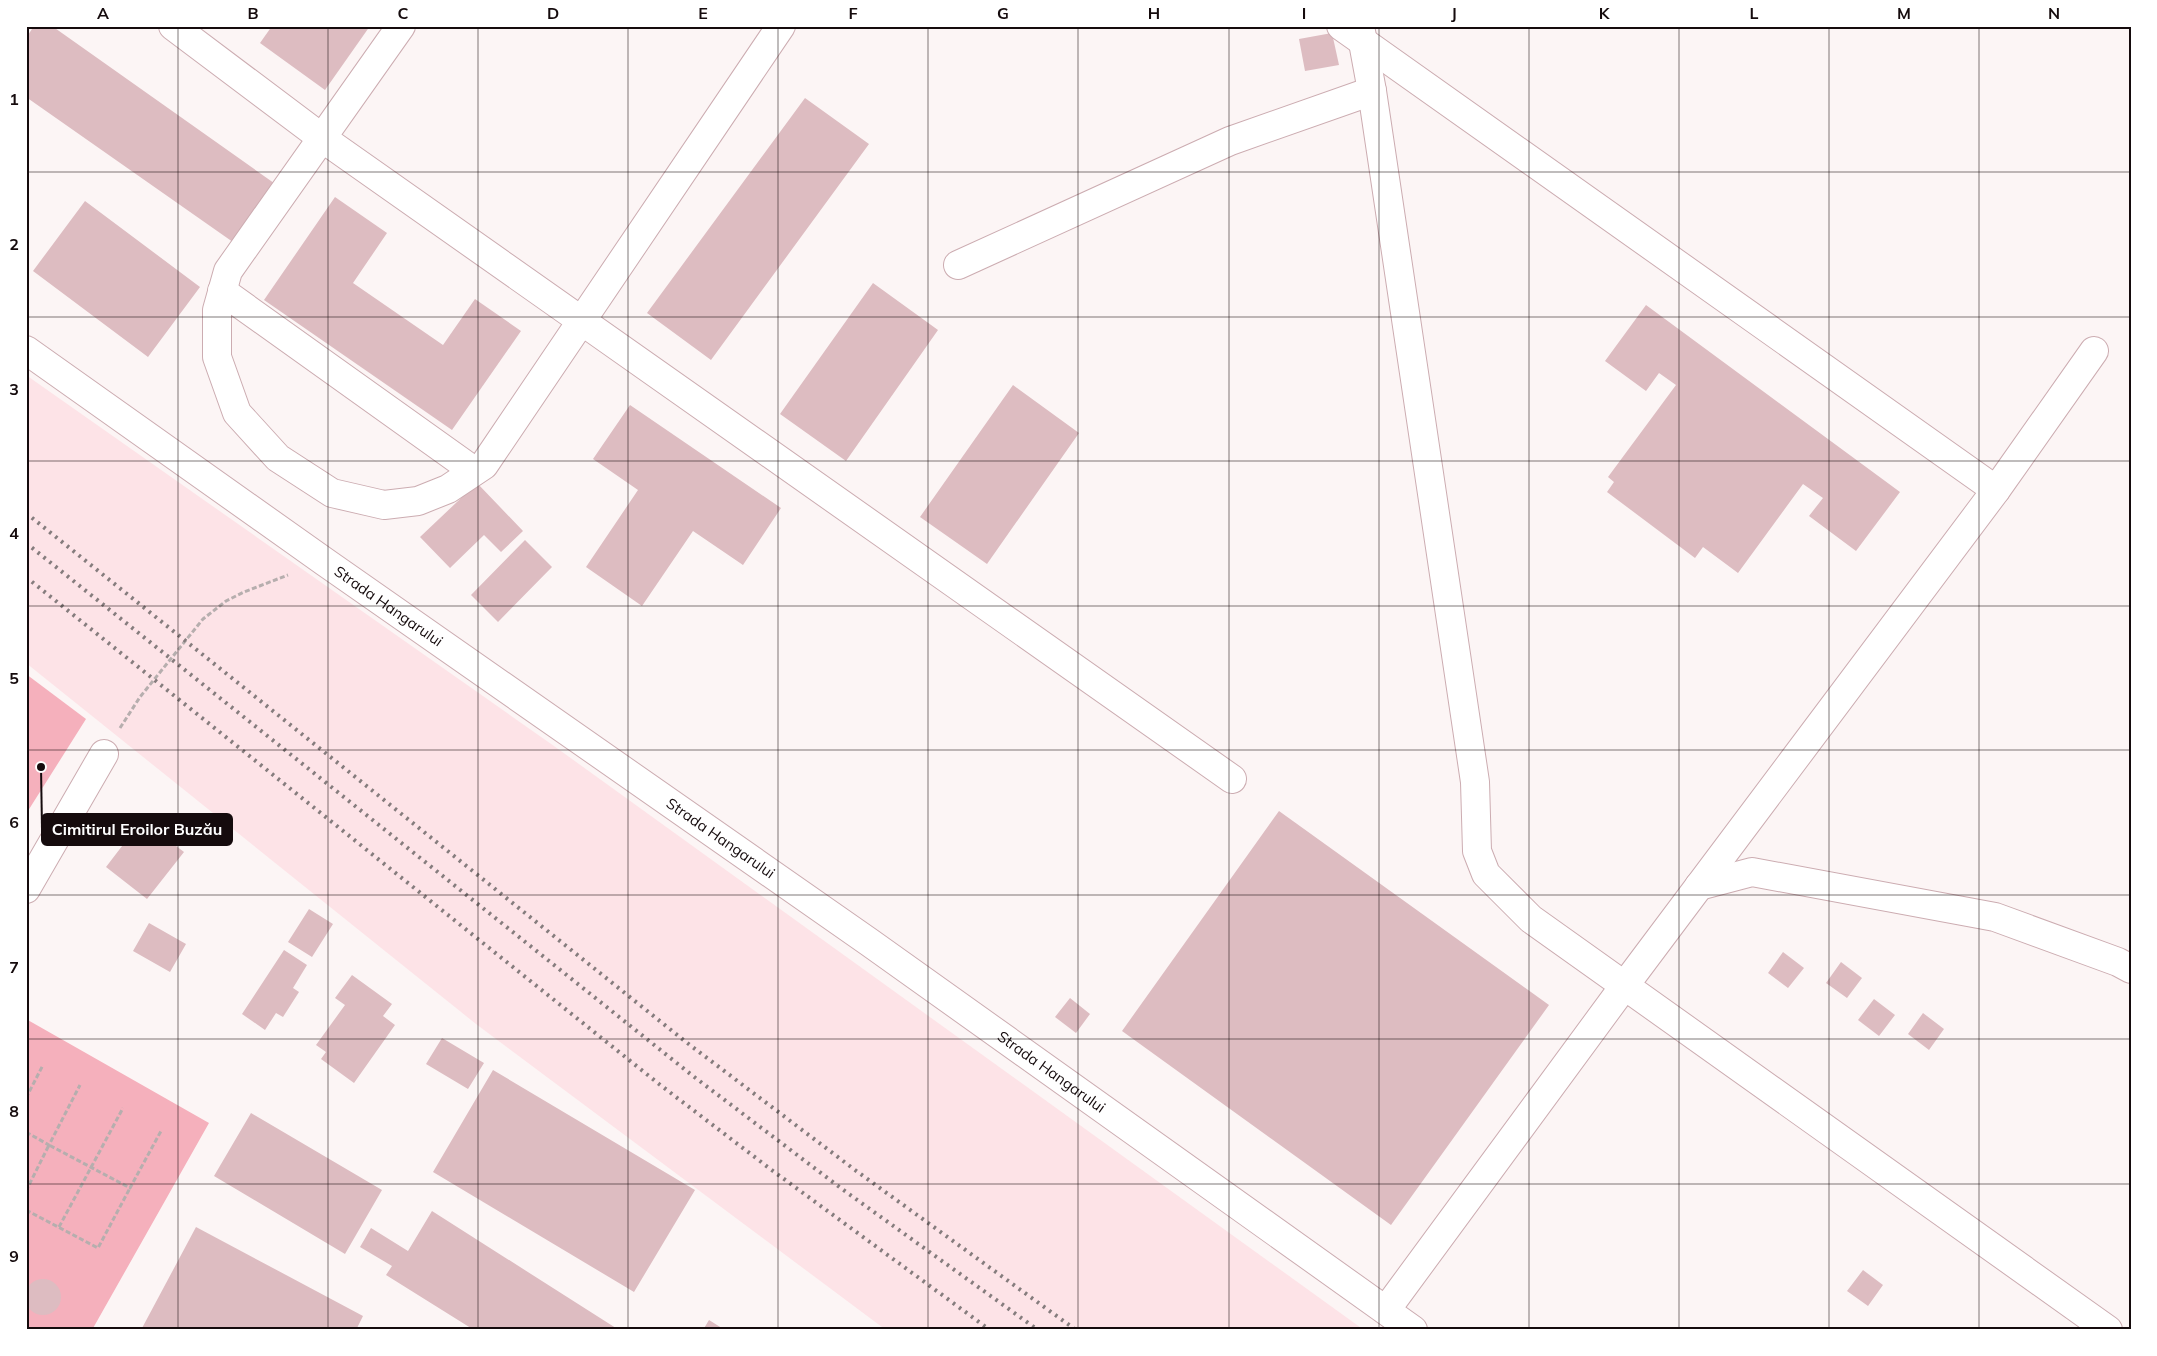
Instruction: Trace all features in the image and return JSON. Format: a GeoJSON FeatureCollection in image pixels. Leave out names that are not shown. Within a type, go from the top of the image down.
{"type":"FeatureCollection","features":[{"type":"Feature","properties":{"kind":"street"},"geometry":{"type":"LineString","coordinates":[[173,26],[322,138],[1232,779]]}},
{"type":"Feature","properties":{"kind":"street"},"geometry":{"type":"LineString","coordinates":[[400,26],[228,271],[217,310],[217,357],[237,413],[278,458],[332,493],[384,505],[418,501],[448,489],[484,465],[781,26]]}},
{"type":"Feature","properties":{"kind":"street"},"geometry":{"type":"LineString","coordinates":[[1341,26],[1362,34],[1996,490]]}},
{"type":"Feature","properties":{"kind":"street"},"geometry":{"type":"LineString","coordinates":[[1362,34],[1475,782],[1477,851],[1486,874],[1531,919],[2108,1330]]}},
{"type":"Feature","properties":{"kind":"street"},"geometry":{"type":"LineString","coordinates":[[958,264],[1230,142],[1372,91]]}},
{"type":"Feature","properties":{"kind":"street"},"geometry":{"type":"LineString","coordinates":[[222,291],[474,471]]}},
{"type":"Feature","properties":{"kind":"street","name":"Strada Hangarului"},"geometry":{"type":"LineString","coordinates":[[26,350],[325,562],[861,936],[1413,1330]]}},
{"type":"Feature","properties":{"kind":"street"},"geometry":{"type":"LineString","coordinates":[[1386,1310],[1625,985],[1996,490],[2094,351]]}},
{"type":"Feature","properties":{"kind":"street"},"geometry":{"type":"LineString","coordinates":[[26,889],[104,754]]}},
{"type":"Feature","properties":{"kind":"street"},"geometry":{"type":"LineString","coordinates":[[1699,886],[1752,872],[1995,917],[2118,962],[2131,969]]}},
{"type":"Feature","properties":{"kind":"path"},"geometry":{"type":"LineString","coordinates":[[104,754],[140,697],[192,631],[214,609],[244,592],[325,562]]}},
{"type":"Feature","properties":{"kind":"path"},"geometry":{"type":"LineString","coordinates":[[26,1098],[43,1065]]}},
{"type":"Feature","properties":{"kind":"path"},"geometry":{"type":"LineString","coordinates":[[26,1191],[80,1085]]}},
{"type":"Feature","properties":{"kind":"path"},"geometry":{"type":"LineString","coordinates":[[59,1227],[123,1108]]}},
{"type":"Feature","properties":{"kind":"path"},"geometry":{"type":"LineString","coordinates":[[26,1210],[98,1248],[161,1130]]}},
{"type":"Feature","properties":{"kind":"path"},"geometry":{"type":"LineString","coordinates":[[26,1132],[130,1188]]}},
{"type":"Feature","properties":{"kind":"shaded area"},"geometry":{"type":"Polygon","coordinates":[[[26,375],[554,746],[1364,1330],[886,1330],[476,1024],[26,663],[26,375]]]}},
{"type":"Feature","properties":{"kind":"shaded area"},"geometry":{"type":"Polygon","coordinates":[[[26,674],[86,719],[26,814],[26,674]]]}},
{"type":"Feature","properties":{"kind":"shaded area"},"geometry":{"type":"Polygon","coordinates":[[[26,1019],[209,1123],[92,1330],[26,1330],[26,1019]]]}},
{"type":"Feature","properties":{"kind":"building"},"geometry":{"type":"Polygon","coordinates":[[[34,26],[52,26],[281,188],[240,247],[26,97],[26,38],[34,26]]]}},
{"type":"Feature","properties":{"kind":"building"},"geometry":{"type":"Polygon","coordinates":[[[272,26],[370,26],[325,90],[260,43],[272,26]]]}},
{"type":"Feature","properties":{"kind":"building"},"geometry":{"type":"Polygon","coordinates":[[[1332,33],[1339,65],[1305,71],[1299,39],[1332,33]]]}},
{"type":"Feature","properties":{"kind":"building"},"geometry":{"type":"Polygon","coordinates":[[[805,98],[869,144],[711,360],[647,313],[805,98]]]}},
{"type":"Feature","properties":{"kind":"building"},"geometry":{"type":"Polygon","coordinates":[[[335,197],[387,233],[353,283],[443,345],[475,299],[521,331],[452,430],[264,300],[335,197]]]}},
{"type":"Feature","properties":{"kind":"building"},"geometry":{"type":"Polygon","coordinates":[[[85,201],[200,287],[148,357],[33,271],[85,201]]]}},
{"type":"Feature","properties":{"kind":"building"},"geometry":{"type":"Polygon","coordinates":[[[873,283],[938,330],[846,461],[780,414],[873,283]]]}},
{"type":"Feature","properties":{"kind":"building"},"geometry":{"type":"Polygon","coordinates":[[[1646,305],[1900,492],[1856,551],[1809,516],[1823,498],[1803,484],[1738,573],[1703,547],[1695,558],[1607,492],[1614,482],[1608,477],[1676,385],[1659,373],[1646,391],[1605,361],[1646,305]]]}},
{"type":"Feature","properties":{"kind":"building"},"geometry":{"type":"Polygon","coordinates":[[[1013,385],[1079,433],[987,564],[920,517],[1013,385]]]}},
{"type":"Feature","properties":{"kind":"building"},"geometry":{"type":"Polygon","coordinates":[[[630,405],[781,508],[743,565],[693,531],[642,606],[586,567],[638,490],[593,459],[630,405]]]}},
{"type":"Feature","properties":{"kind":"building"},"geometry":{"type":"Polygon","coordinates":[[[477,483],[523,531],[501,552],[484,535],[450,568],[420,537],[477,483]]]}},
{"type":"Feature","properties":{"kind":"building"},"geometry":{"type":"Polygon","coordinates":[[[525,540],[552,567],[498,622],[471,595],[525,540]]]}},
{"type":"Feature","properties":{"kind":"building"},"geometry":{"type":"Polygon","coordinates":[[[1279,811],[1549,1005],[1391,1225],[1122,1031],[1279,811]]]}},
{"type":"Feature","properties":{"kind":"building"},"geometry":{"type":"Polygon","coordinates":[[[142,820],[184,852],[147,899],[106,867],[142,820]]]}},
{"type":"Feature","properties":{"kind":"building"},"geometry":{"type":"Polygon","coordinates":[[[309,909],[333,924],[312,957],[288,942],[309,909]]]}},
{"type":"Feature","properties":{"kind":"building"},"geometry":{"type":"Polygon","coordinates":[[[149,923],[186,944],[170,972],[133,951],[149,923]]]}},
{"type":"Feature","properties":{"kind":"building"},"geometry":{"type":"Polygon","coordinates":[[[284,950],[307,965],[293,988],[299,992],[283,1017],[276,1013],[265,1030],[242,1014],[284,950]]]}},
{"type":"Feature","properties":{"kind":"building"},"geometry":{"type":"Polygon","coordinates":[[[1783,952],[1804,968],[1788,988],[1768,973],[1783,952]]]}},
{"type":"Feature","properties":{"kind":"building"},"geometry":{"type":"Polygon","coordinates":[[[1841,962],[1862,978],[1847,998],[1826,983],[1841,962]]]}},
{"type":"Feature","properties":{"kind":"building"},"geometry":{"type":"Polygon","coordinates":[[[352,975],[392,1004],[383,1016],[395,1025],[354,1083],[321,1059],[326,1052],[316,1045],[345,1005],[335,998],[352,975]]]}},
{"type":"Feature","properties":{"kind":"building"},"geometry":{"type":"Polygon","coordinates":[[[1070,998],[1090,1014],[1076,1033],[1055,1017],[1070,998]]]}},
{"type":"Feature","properties":{"kind":"building"},"geometry":{"type":"Polygon","coordinates":[[[1874,999],[1895,1015],[1879,1036],[1858,1020],[1874,999]]]}},
{"type":"Feature","properties":{"kind":"building"},"geometry":{"type":"Polygon","coordinates":[[[1923,1013],[1944,1029],[1929,1050],[1908,1034],[1923,1013]]]}},
{"type":"Feature","properties":{"kind":"building"},"geometry":{"type":"Polygon","coordinates":[[[442,1038],[484,1063],[468,1089],[426,1064],[442,1038]]]}},
{"type":"Feature","properties":{"kind":"building"},"geometry":{"type":"Polygon","coordinates":[[[493,1070],[695,1190],[634,1292],[433,1172],[493,1070]]]}},
{"type":"Feature","properties":{"kind":"building"},"geometry":{"type":"Polygon","coordinates":[[[251,1113],[382,1190],[345,1254],[214,1176],[251,1113]]]}},
{"type":"Feature","properties":{"kind":"building"},"geometry":{"type":"Polygon","coordinates":[[[432,1211],[619,1330],[474,1330],[386,1275],[392,1266],[360,1247],[371,1228],[408,1251],[432,1211]]]}},
{"type":"Feature","properties":{"kind":"building"},"geometry":{"type":"Polygon","coordinates":[[[196,1227],[363,1316],[356,1330],[141,1330],[196,1227]]]}},
{"type":"Feature","properties":{"kind":"building"},"geometry":{"type":"Polygon","coordinates":[[[1863,1270],[1883,1285],[1868,1306],[1847,1291],[1863,1270]]]}},
{"type":"Feature","properties":{"kind":"building"},"geometry":{"type":"Polygon","coordinates":[[[43,1279],[50,1280],[56,1284],[60,1290],[60,1304],[56,1310],[50,1314],[43,1315],[36,1314],[30,1310],[26,1304],[25,1297],[26,1290],[30,1284],[36,1280],[43,1279]]]}},
{"type":"Feature","properties":{"kind":"building"},"geometry":{"type":"Polygon","coordinates":[[[709,1320],[725,1330],[703,1330],[709,1320]]]}},
{"type":"Feature","properties":{"kind":"railway"},"geometry":{"type":"LineString","coordinates":[[26,513],[686,1042],[855,1170],[1076,1330]]}},
{"type":"Feature","properties":{"kind":"railway"},"geometry":{"type":"LineString","coordinates":[[26,543],[693,1076],[842,1189],[1038,1330]]}},
{"type":"Feature","properties":{"kind":"railway"},"geometry":{"type":"LineString","coordinates":[[26,577],[659,1084],[773,1171],[990,1330]]}},
{"type":"Feature","properties":{"kind":"place","name":"Cimitirul Eroilor Buzău"},"geometry":{"type":"Point","coordinates":[41,767]}}]}
